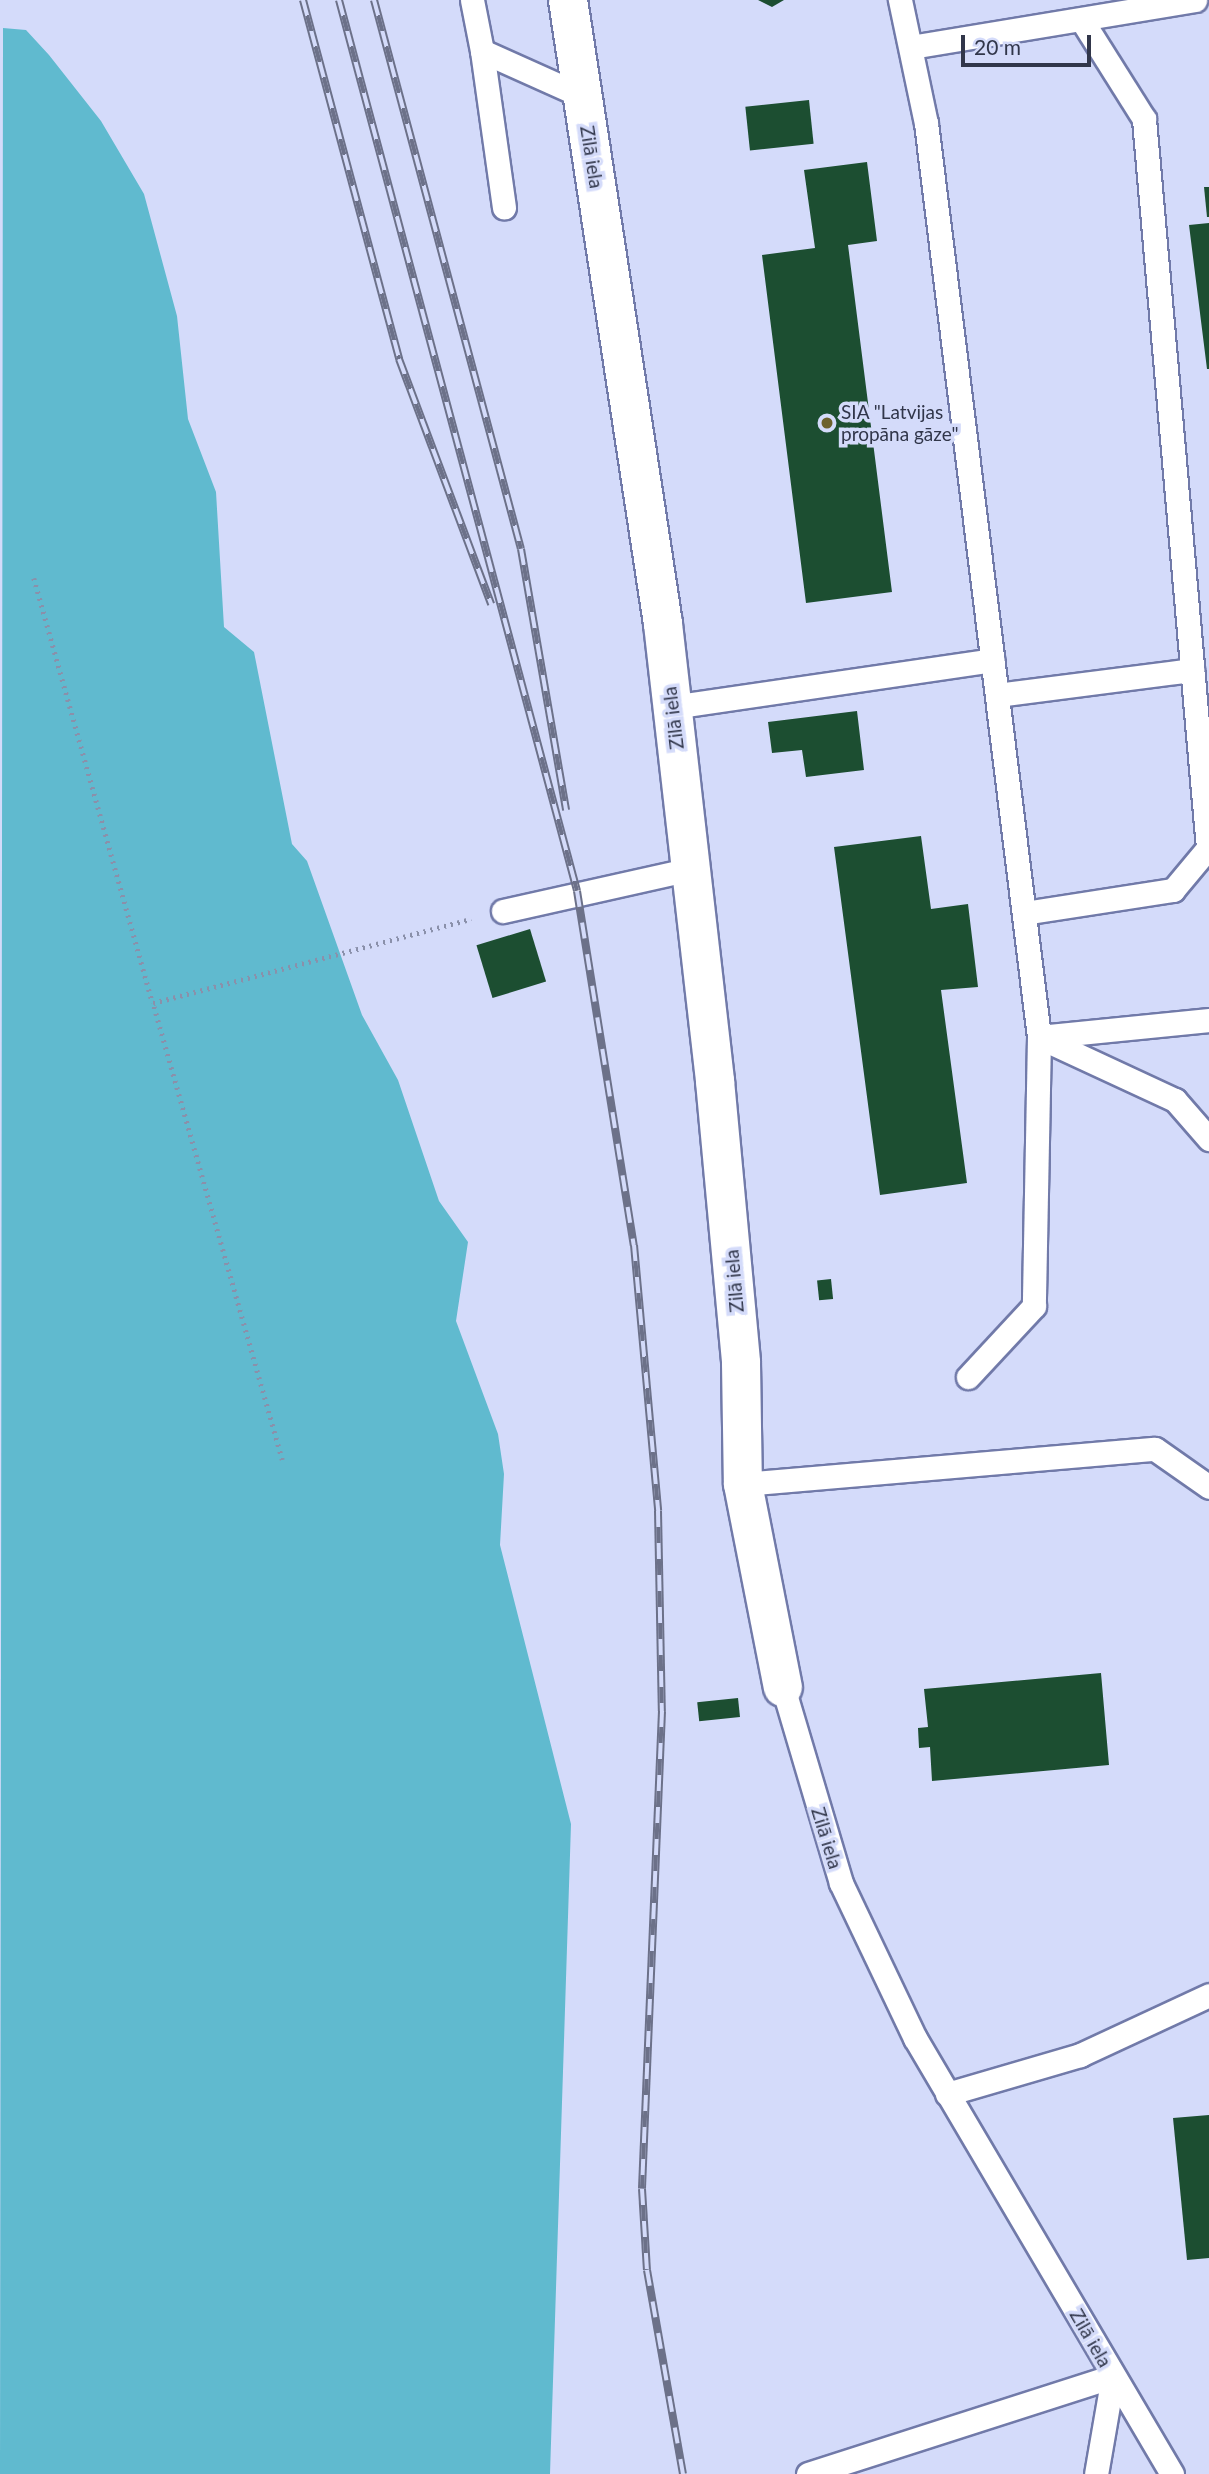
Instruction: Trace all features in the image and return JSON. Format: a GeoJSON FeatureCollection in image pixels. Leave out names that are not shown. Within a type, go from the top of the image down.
{"type":"FeatureCollection","features":[{"type":"Feature","properties":{"kind":"street","name":"Zilā iela"},"geometry":{"type":"LineString","coordinates":[[568,0],[672,707],[741,1363],[743,1484],[783,1687]]}},
{"type":"Feature","properties":{"kind":"lane"},"geometry":{"type":"LineString","coordinates":[[472,0],[504,207]]}},
{"type":"Feature","properties":{"kind":"lane"},"geometry":{"type":"LineString","coordinates":[[900,0],[911,47],[993,660],[1039,1037],[1034,1306],[968,1377]]}},
{"type":"Feature","properties":{"kind":"lane"},"geometry":{"type":"LineString","coordinates":[[911,47],[1083,22],[1195,0]]}},
{"type":"Feature","properties":{"kind":"lane"},"geometry":{"type":"LineString","coordinates":[[1024,914],[1173,890],[1208,848],[1144,118],[1083,22]]}},
{"type":"Feature","properties":{"kind":"lane"},"geometry":{"type":"LineString","coordinates":[[482,51],[582,96]]}},
{"type":"Feature","properties":{"kind":"lane"},"geometry":{"type":"LineString","coordinates":[[672,707],[993,660]]}},
{"type":"Feature","properties":{"kind":"lane"},"geometry":{"type":"LineString","coordinates":[[997,695],[1192,670]]}},
{"type":"Feature","properties":{"kind":"lane"},"geometry":{"type":"LineString","coordinates":[[503,911],[691,869]]}},
{"type":"Feature","properties":{"kind":"lane"},"geometry":{"type":"LineString","coordinates":[[1039,1037],[1209,1020]]}},
{"type":"Feature","properties":{"kind":"lane"},"geometry":{"type":"LineString","coordinates":[[1039,1037],[1175,1100],[1209,1139]]}},
{"type":"Feature","properties":{"kind":"lane"},"geometry":{"type":"LineString","coordinates":[[743,1484],[1155,1449],[1209,1487]]}},
{"type":"Feature","properties":{"kind":"lane","name":"Zilā iela"},"geometry":{"type":"LineString","coordinates":[[783,1687],[841,1883],[947,2094],[1172,2474]]}},
{"type":"Feature","properties":{"kind":"lane"},"geometry":{"type":"LineString","coordinates":[[947,2094],[1080,2055],[1209,1995]]}},
{"type":"Feature","properties":{"kind":"lane"},"geometry":{"type":"LineString","coordinates":[[808,2474],[1113,2376],[1096,2474]]}},
{"type":"Feature","properties":{"kind":"path"},"geometry":{"type":"LineString","coordinates":[[34,578],[282,1460]]}},
{"type":"Feature","properties":{"kind":"path"},"geometry":{"type":"LineString","coordinates":[[153,1003],[503,911]]}},
{"type":"Feature","properties":{"kind":"water"},"geometry":{"type":"Polygon","coordinates":[[[3,28],[26,30],[49,55],[101,121],[144,194],[177,316],[188,419],[216,492],[224,627],[254,652],[292,844],[307,861],[362,1015],[398,1080],[439,1201],[468,1242],[456,1321],[498,1434],[504,1474],[500,1545],[571,1824],[550,2474],[0,2474],[3,28]]]}},
{"type":"Feature","properties":{"kind":"building"},"geometry":{"type":"Polygon","coordinates":[[[758,0],[784,0],[772,7],[758,0]]]}},
{"type":"Feature","properties":{"kind":"building"},"geometry":{"type":"Polygon","coordinates":[[[809,100],[814,144],[750,150],[745,107],[809,100]]]}},
{"type":"Feature","properties":{"kind":"building","name":"SIA \"Latvijas propāna gāze\""},"geometry":{"type":"Polygon","coordinates":[[[867,162],[877,241],[848,245],[892,592],[806,603],[762,255],[815,248],[804,170],[867,162]]]}},
{"type":"Feature","properties":{"kind":"building"},"geometry":{"type":"Polygon","coordinates":[[[1204,187],[1209,187],[1209,217],[1207,217],[1204,187]]]}},
{"type":"Feature","properties":{"kind":"building"},"geometry":{"type":"Polygon","coordinates":[[[1209,223],[1209,369],[1207,369],[1189,225],[1209,223]]]}},
{"type":"Feature","properties":{"kind":"building"},"geometry":{"type":"Polygon","coordinates":[[[857,711],[864,770],[806,777],[802,750],[772,753],[768,722],[857,711]]]}},
{"type":"Feature","properties":{"kind":"building"},"geometry":{"type":"Polygon","coordinates":[[[921,836],[931,909],[968,904],[978,987],[941,990],[967,1183],[880,1195],[834,847],[921,836]]]}},
{"type":"Feature","properties":{"kind":"building"},"geometry":{"type":"Polygon","coordinates":[[[530,929],[546,982],[493,998],[476,945],[530,929]]]}},
{"type":"Feature","properties":{"kind":"building"},"geometry":{"type":"Polygon","coordinates":[[[831,1279],[833,1299],[819,1300],[817,1280],[831,1279]]]}},
{"type":"Feature","properties":{"kind":"building"},"geometry":{"type":"Polygon","coordinates":[[[1101,1673],[1109,1765],[932,1781],[930,1747],[919,1748],[918,1728],[928,1727],[924,1689],[1101,1673]]]}},
{"type":"Feature","properties":{"kind":"building"},"geometry":{"type":"Polygon","coordinates":[[[738,1698],[740,1717],[699,1721],[697,1702],[738,1698]]]}},
{"type":"Feature","properties":{"kind":"building"},"geometry":{"type":"Polygon","coordinates":[[[1209,2115],[1209,2258],[1187,2260],[1173,2118],[1209,2115]]]}},
{"type":"Feature","properties":{"kind":"railway"},"geometry":{"type":"LineString","coordinates":[[303,0],[399,359],[491,604]]}},
{"type":"Feature","properties":{"kind":"railway"},"geometry":{"type":"LineString","coordinates":[[339,0],[577,891],[634,1245],[658,1511],[662,1711],[642,2189],[647,2270],[683,2474]]}},
{"type":"Feature","properties":{"kind":"railway"},"geometry":{"type":"LineString","coordinates":[[374,0],[521,549],[566,810]]}},
{"type":"Feature","properties":{"kind":"place","name":"SIA \"Latvijas propāna gāze\""},"geometry":{"type":"Point","coordinates":[827,423]}}]}
